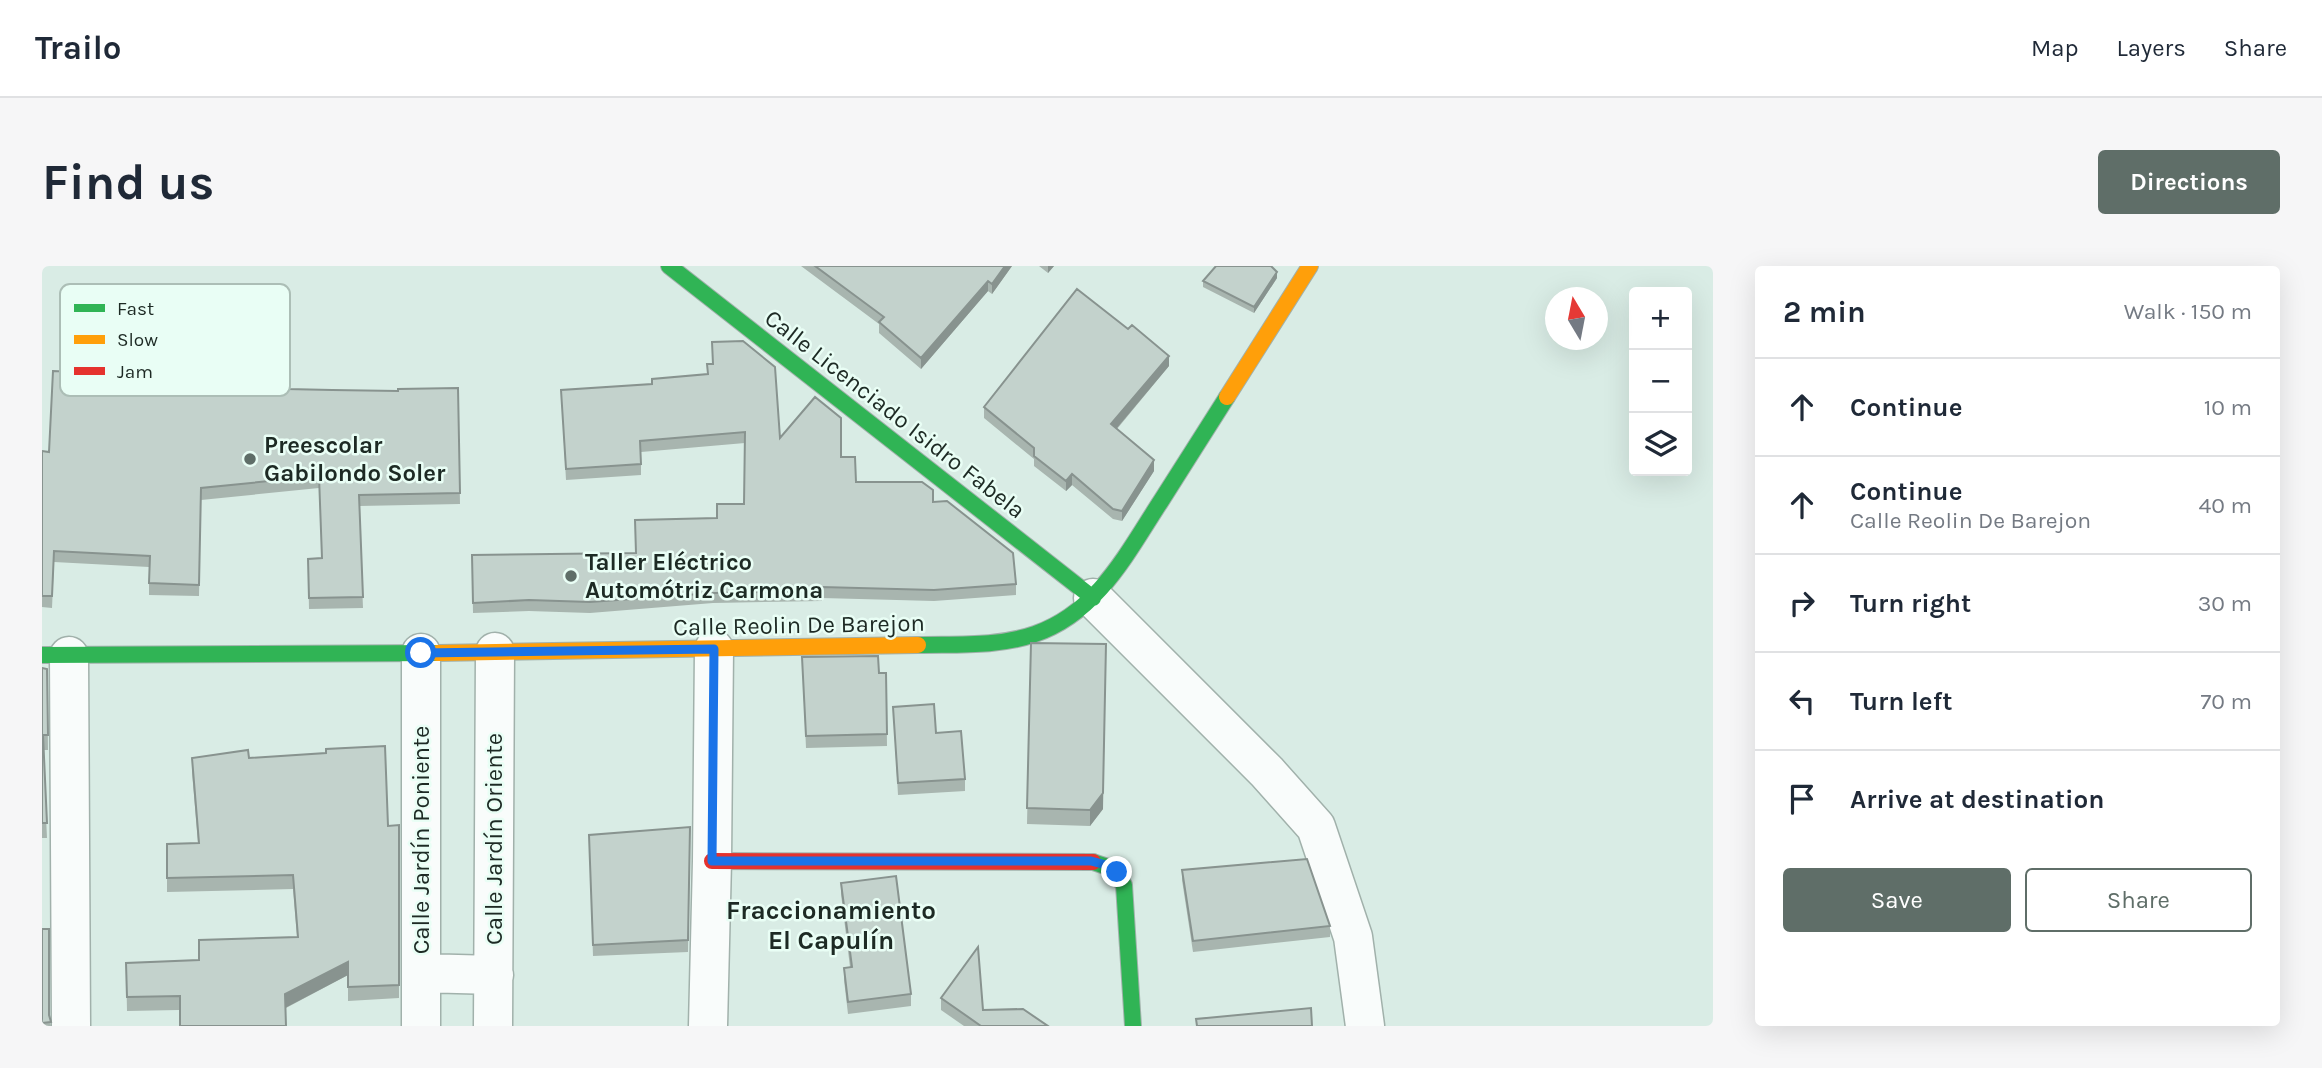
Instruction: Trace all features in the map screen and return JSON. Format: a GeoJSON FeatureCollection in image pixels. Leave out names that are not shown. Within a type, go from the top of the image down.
{"type":"FeatureCollection","features":[{"type":"Feature","properties":{"kind":"main road","name":"Calle Licenciado Isidro Fabela"},"geometry":{"type":"LineString","coordinates":[[669,266],[1093,598]]}},
{"type":"Feature","properties":{"kind":"main road","name":"Calle Reolin De Barejon"},"geometry":{"type":"LineString","coordinates":[[56,655],[714,649],[982,644],[1022,638],[1060,623],[1093,598],[1111,579],[1303,269]]}},
{"type":"Feature","properties":{"kind":"main road"},"geometry":{"type":"LineString","coordinates":[[712,861],[1091,861],[1106,865],[1117,872],[1124,885],[1133,1026]]}},
{"type":"Feature","properties":{"kind":"street"},"geometry":{"type":"LineString","coordinates":[[1093,598],[1267,772],[1316,827],[1353,937],[1365,1026]]}},
{"type":"Feature","properties":{"kind":"street"},"geometry":{"type":"LineString","coordinates":[[708,1026],[714,649]]}},
{"type":"Feature","properties":{"kind":"street","name":"Calle Jardín Oriente"},"geometry":{"type":"LineString","coordinates":[[494,1026],[495,652]]}},
{"type":"Feature","properties":{"kind":"street","name":"Calle Jardín Poniente"},"geometry":{"type":"LineString","coordinates":[[421,653],[421,1026]]}},
{"type":"Feature","properties":{"kind":"street"},"geometry":{"type":"LineString","coordinates":[[56,655],[71,1026]]}},
{"type":"Feature","properties":{"kind":"street"},"geometry":{"type":"LineString","coordinates":[[421,973],[494,975]]}},
{"type":"Feature","properties":{"kind":"building"},"geometry":{"type":"Polygon","coordinates":[[[815,266],[1005,266],[992,284],[988,281],[921,358],[879,322],[884,317],[815,266]]]}},
{"type":"Feature","properties":{"kind":"building"},"geometry":{"type":"Polygon","coordinates":[[[1216,266],[1271,266],[1277,272],[1254,307],[1203,281],[1216,266]]]}},
{"type":"Feature","properties":{"kind":"building"},"geometry":{"type":"Polygon","coordinates":[[[1077,289],[1128,329],[1132,325],[1169,356],[1111,424],[1154,460],[1122,511],[1113,509],[1072,474],[1066,481],[1034,456],[1034,448],[984,407],[1077,289]]]}},
{"type":"Feature","properties":{"kind":"building"},"geometry":{"type":"Polygon","coordinates":[[[743,341],[775,367],[780,438],[815,397],[841,418],[841,457],[855,457],[856,482],[922,482],[933,490],[933,502],[947,501],[1013,553],[1016,584],[934,590],[822,587],[822,591],[713,593],[590,602],[529,600],[473,603],[472,555],[636,553],[635,520],[717,518],[717,504],[744,504],[745,432],[640,441],[641,464],[566,469],[561,390],[652,384],[652,379],[708,374],[707,364],[713,364],[712,342],[743,341]]]}},
{"type":"Feature","properties":{"kind":"building"},"geometry":{"type":"Polygon","coordinates":[[[53,371],[60,371],[60,396],[290,396],[290,389],[398,391],[458,388],[460,493],[359,495],[363,597],[309,598],[308,559],[322,558],[319,476],[201,488],[199,585],[149,583],[150,556],[54,551],[52,596],[42,596],[42,451],[49,452],[53,371]]]}},
{"type":"Feature","properties":{"kind":"building"},"geometry":{"type":"Polygon","coordinates":[[[1031,643],[1106,644],[1103,793],[1090,810],[1027,808],[1031,643]]]}},
{"type":"Feature","properties":{"kind":"building"},"geometry":{"type":"Polygon","coordinates":[[[878,656],[879,673],[886,673],[887,734],[806,736],[802,657],[878,656]]]}},
{"type":"Feature","properties":{"kind":"building"},"geometry":{"type":"Polygon","coordinates":[[[42,668],[47,669],[48,735],[43,735],[47,823],[42,823],[42,668]]]}},
{"type":"Feature","properties":{"kind":"building"},"geometry":{"type":"Polygon","coordinates":[[[934,704],[936,733],[961,731],[965,779],[898,783],[893,707],[934,704]]]}},
{"type":"Feature","properties":{"kind":"building"},"geometry":{"type":"Polygon","coordinates":[[[385,746],[388,826],[399,825],[399,985],[348,987],[348,962],[285,994],[286,1026],[180,1026],[180,996],[127,997],[126,963],[199,960],[199,940],[298,937],[293,875],[167,878],[167,844],[199,843],[192,758],[248,750],[249,758],[326,753],[326,749],[385,746]]]}},
{"type":"Feature","properties":{"kind":"building"},"geometry":{"type":"Polygon","coordinates":[[[690,827],[688,940],[593,945],[589,835],[690,827]]]}},
{"type":"Feature","properties":{"kind":"building"},"geometry":{"type":"Polygon","coordinates":[[[1307,859],[1330,926],[1193,941],[1182,870],[1307,859]]]}},
{"type":"Feature","properties":{"kind":"building"},"geometry":{"type":"Polygon","coordinates":[[[896,876],[911,994],[848,1002],[844,968],[852,967],[841,883],[896,876]]]}},
{"type":"Feature","properties":{"kind":"building"},"geometry":{"type":"Polygon","coordinates":[[[42,929],[49,929],[51,1022],[42,1023],[42,929]]]}},
{"type":"Feature","properties":{"kind":"building"},"geometry":{"type":"Polygon","coordinates":[[[978,947],[983,1010],[1023,1009],[1048,1026],[981,1026],[941,998],[978,947]]]}},
{"type":"Feature","properties":{"kind":"building"},"geometry":{"type":"Polygon","coordinates":[[[1311,1008],[1312,1026],[1197,1026],[1196,1019],[1311,1008]]]}},
{"type":"Feature","properties":{"kind":"traffic: fast"},"geometry":{"type":"LineString","coordinates":[[669,266],[1093,598]]}},
{"type":"Feature","properties":{"kind":"traffic: fast"},"geometry":{"type":"LineString","coordinates":[[918,645],[977,644],[1021,638],[1057,624],[1076,611],[1094,596],[1123,560],[1227,397]]}},
{"type":"Feature","properties":{"kind":"traffic: fast"},"geometry":{"type":"LineString","coordinates":[[42,655],[437,653]]}},
{"type":"Feature","properties":{"kind":"traffic: fast"},"geometry":{"type":"LineString","coordinates":[[1093,862],[1111,868],[1124,885],[1133,1026]]}},
{"type":"Feature","properties":{"kind":"traffic: slow"},"geometry":{"type":"LineString","coordinates":[[1227,397],[1310,266]]}},
{"type":"Feature","properties":{"kind":"traffic: slow"},"geometry":{"type":"LineString","coordinates":[[437,653],[918,645]]}},
{"type":"Feature","properties":{"kind":"traffic: jam"},"geometry":{"type":"LineString","coordinates":[[712,861],[1093,862]]}},
{"type":"Feature","properties":{"kind":"place","name":"Preescolar Gabilondo Soler"},"geometry":{"type":"Point","coordinates":[250,459]}},
{"type":"Feature","properties":{"kind":"place","name":"Taller Eléctrico Automótriz Carmona"},"geometry":{"type":"Point","coordinates":[571,576]}},
{"type":"Feature","properties":{"kind":"district","name":"Fraccionamiento El Capulín"},"geometry":{"type":"Point","coordinates":[831,925]}},
{"type":"Feature","properties":{"kind":"route"},"geometry":{"type":"LineString","coordinates":[[421,653],[714,649],[712,861],[1091,861],[1106,865],[1117,872]]}}]}
